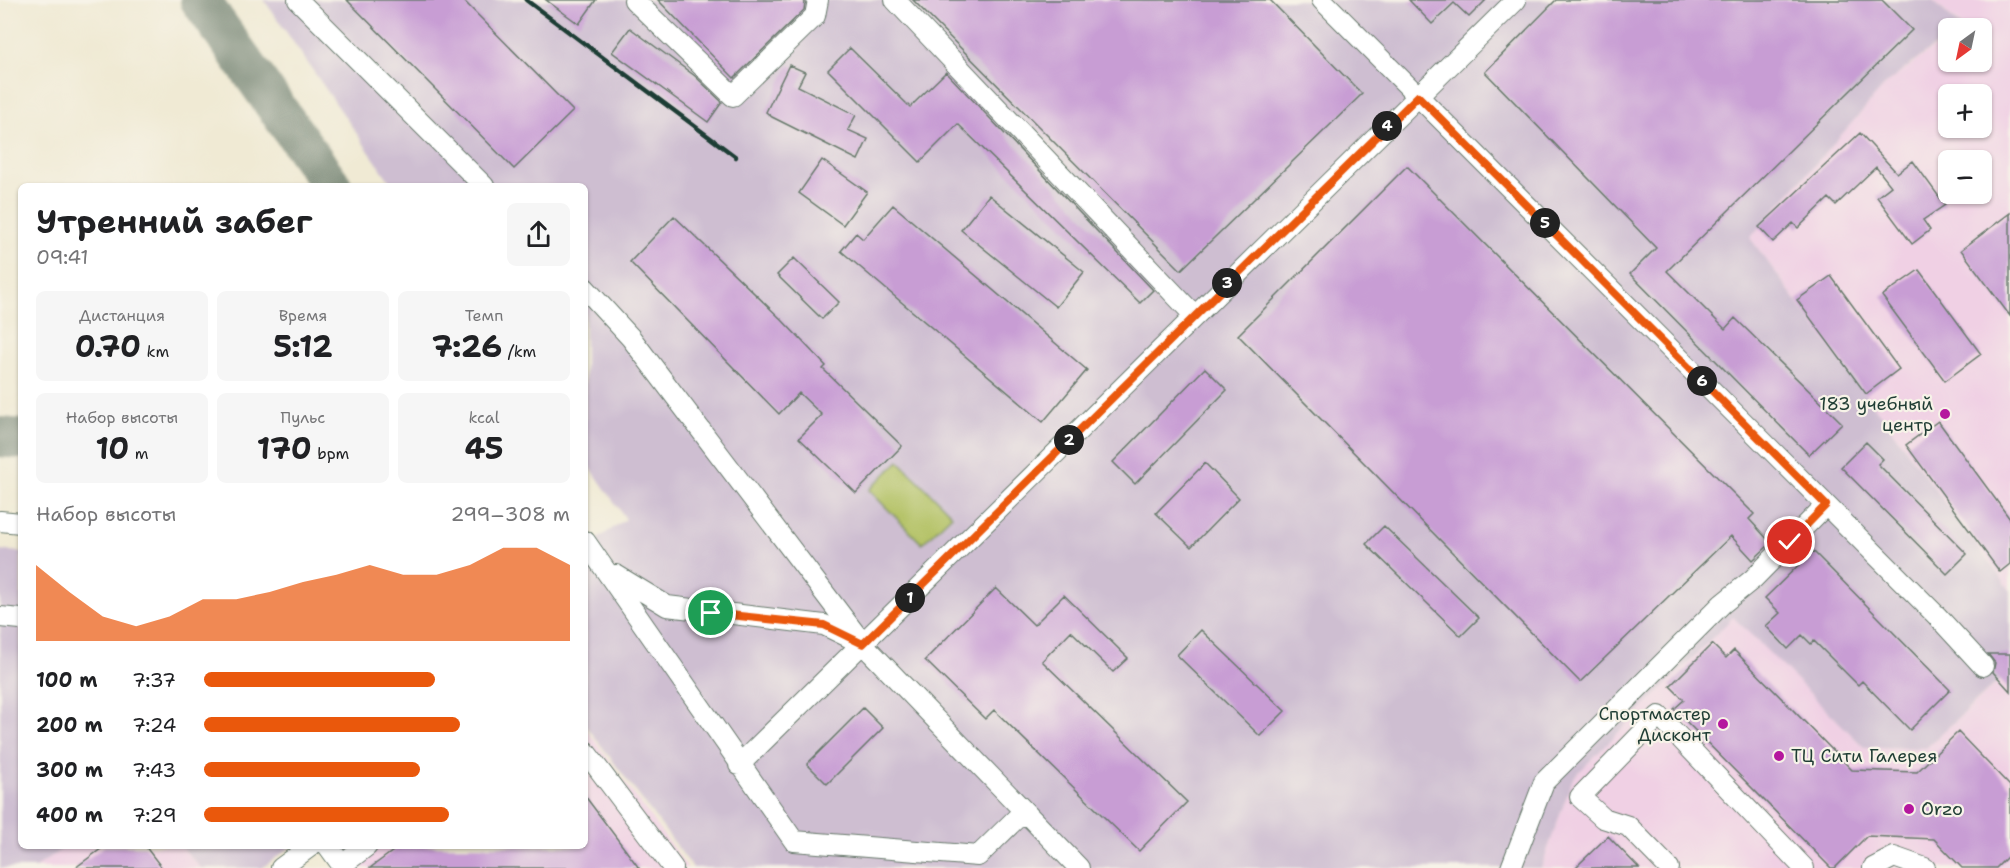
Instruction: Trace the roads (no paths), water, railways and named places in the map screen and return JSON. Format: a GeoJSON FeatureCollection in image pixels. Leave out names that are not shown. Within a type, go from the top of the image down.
{"type":"FeatureCollection","features":[{"type":"Feature","properties":{"kind":"lane"},"geometry":{"type":"LineString","coordinates":[[298,0],[481,183]]}},
{"type":"Feature","properties":{"kind":"lane"},"geometry":{"type":"LineString","coordinates":[[634,0],[733,96],[815,16],[818,0]]}},
{"type":"Feature","properties":{"kind":"lane"},"geometry":{"type":"LineString","coordinates":[[896,0],[1194,315]]}},
{"type":"Feature","properties":{"kind":"lane"},"geometry":{"type":"LineString","coordinates":[[1322,0],[1826,505],[1983,666]]}},
{"type":"Feature","properties":{"kind":"lane"},"geometry":{"type":"LineString","coordinates":[[739,765],[1516,0]]}},
{"type":"Feature","properties":{"kind":"lane"},"geometry":{"type":"LineString","coordinates":[[588,291],[631,338],[863,644],[1079,868]]}},
{"type":"Feature","properties":{"kind":"lane"},"geometry":{"type":"LineString","coordinates":[[1511,868],[1544,782],[1722,604],[1753,579],[1826,505]]}},
{"type":"Feature","properties":{"kind":"lane"},"geometry":{"type":"LineString","coordinates":[[0,520],[18,523]]}},
{"type":"Feature","properties":{"kind":"lane"},"geometry":{"type":"LineString","coordinates":[[588,545],[794,841],[978,856],[1024,811]]}},
{"type":"Feature","properties":{"kind":"lane"},"geometry":{"type":"LineString","coordinates":[[602,563],[621,579],[667,606],[824,625],[863,644]]}},
{"type":"Feature","properties":{"kind":"lane"},"geometry":{"type":"LineString","coordinates":[[0,617],[18,619]]}},
{"type":"Feature","properties":{"kind":"lane"},"geometry":{"type":"LineString","coordinates":[[1669,868],[1628,826],[1603,818],[1580,797],[1659,716],[1804,868]]}},
{"type":"Feature","properties":{"kind":"lane"},"geometry":{"type":"LineString","coordinates":[[588,755],[673,868]]}},
{"type":"Feature","properties":{"kind":"lane"},"geometry":{"type":"LineString","coordinates":[[281,868],[307,849]]}},
{"type":"Feature","properties":{"kind":"lane"},"geometry":{"type":"LineString","coordinates":[[330,849],[343,867],[364,849]]}},
{"type":"Feature","properties":{"kind":"lane"},"geometry":{"type":"LineString","coordinates":[[1873,868],[1894,857],[1925,868]]}},
{"type":"Feature","properties":{"kind":"railway"},"geometry":{"type":"LineString","coordinates":[[526,0],[736,157]]}},
{"type":"Feature","properties":{"kind":"place","name":"183 учебный центр"},"geometry":{"type":"Point","coordinates":[1945,414]}},
{"type":"Feature","properties":{"kind":"place","name":"Спортмастер Дисконт"},"geometry":{"type":"Point","coordinates":[1723,724]}},
{"type":"Feature","properties":{"kind":"place","name":"ТЦ Сити Галерея"},"geometry":{"type":"Point","coordinates":[1779,756]}},
{"type":"Feature","properties":{"kind":"place","name":"Orzo"},"geometry":{"type":"Point","coordinates":[1909,809]}}]}
